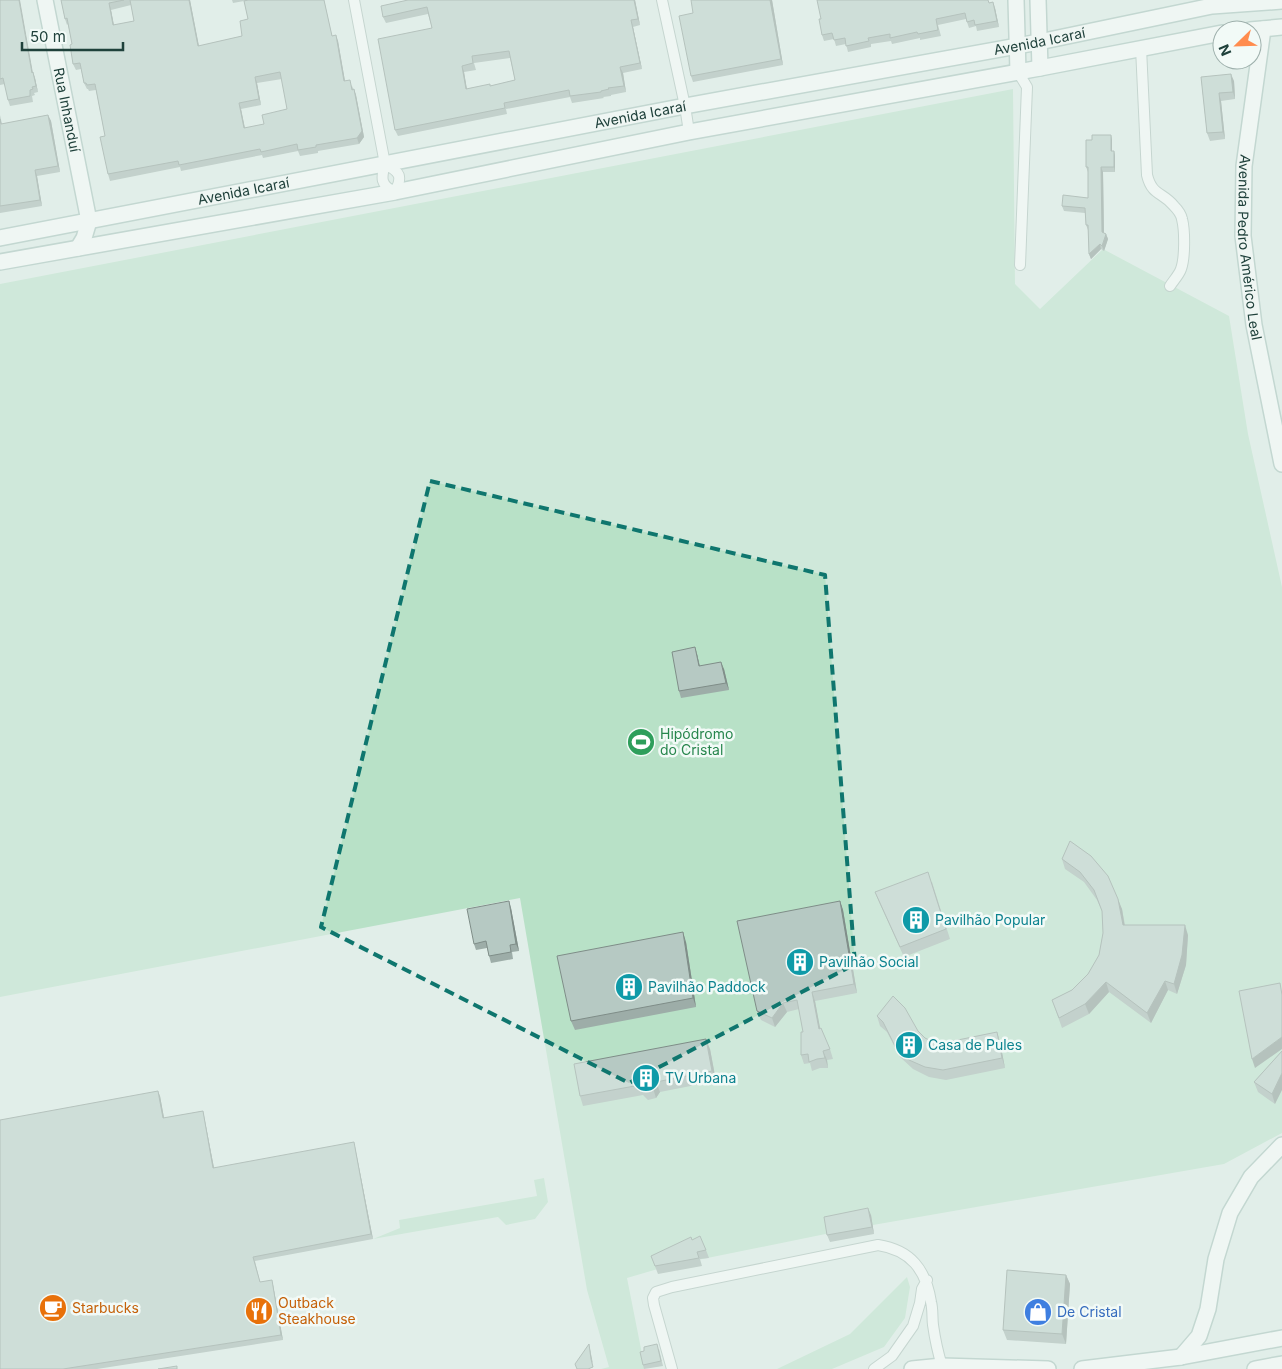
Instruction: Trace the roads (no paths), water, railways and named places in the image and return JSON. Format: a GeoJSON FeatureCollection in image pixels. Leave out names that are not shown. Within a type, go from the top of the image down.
{"type":"FeatureCollection","features":[{"type":"Feature","properties":{"kind":"main road","name":"Rua Inhanduí"},"geometry":{"type":"LineString","coordinates":[[45,0],[89,221]]}},
{"type":"Feature","properties":{"kind":"main road"},"geometry":{"type":"LineString","coordinates":[[1016,0],[1018,72]]}},
{"type":"Feature","properties":{"kind":"main road"},"geometry":{"type":"LineString","coordinates":[[1038,0],[1040,68]]}},
{"type":"Feature","properties":{"kind":"main road","name":"Avenida Icaraí"},"geometry":{"type":"LineString","coordinates":[[0,238],[685,106],[1039,42],[1212,6],[1282,0]]}},
{"type":"Feature","properties":{"kind":"main road"},"geometry":{"type":"LineString","coordinates":[[1262,29],[1282,28]]}},
{"type":"Feature","properties":{"kind":"main road","name":"Avenida Icaraí"},"geometry":{"type":"LineString","coordinates":[[0,262],[395,192],[689,132],[1212,35]]}},
{"type":"Feature","properties":{"kind":"main road","name":"Avenida Pedro Américo Leal"},"geometry":{"type":"LineString","coordinates":[[1253,70],[1244,166],[1243,236],[1254,325],[1282,464]]}},
{"type":"Feature","properties":{"kind":"main road"},"geometry":{"type":"LineString","coordinates":[[78,248],[84,238],[89,221]]}},
{"type":"Feature","properties":{"kind":"main road"},"geometry":{"type":"LineString","coordinates":[[1181,1357],[1198,1336],[1208,1309],[1216,1259],[1230,1213],[1251,1177],[1282,1145]]}},
{"type":"Feature","properties":{"kind":"main road"},"geometry":{"type":"LineString","coordinates":[[1082,1369],[1181,1357],[1282,1338]]}},
{"type":"Feature","properties":{"kind":"main road"},"geometry":{"type":"LineString","coordinates":[[1255,1369],[1282,1364]]}},
{"type":"Feature","properties":{"kind":"main road"},"geometry":{"type":"LineString","coordinates":[[912,1369],[1048,1369]]}},
{"type":"Feature","properties":{"kind":"street"},"geometry":{"type":"LineString","coordinates":[[354,0],[385,164],[382,175],[383,181],[386,188],[395,192],[400,182],[399,176],[396,169],[385,164]]}},
{"type":"Feature","properties":{"kind":"street"},"geometry":{"type":"LineString","coordinates":[[662,0],[689,132]]}},
{"type":"Feature","properties":{"kind":"street"},"geometry":{"type":"LineString","coordinates":[[1141,48],[1146,175],[1154,191],[1173,204],[1182,220],[1184,254],[1180,270],[1170,286]]}},
{"type":"Feature","properties":{"kind":"street"},"geometry":{"type":"LineString","coordinates":[[1020,265],[1027,87],[1040,68]]}},
{"type":"Feature","properties":{"kind":"street"},"geometry":{"type":"LineString","coordinates":[[1018,72],[1027,87]]}},
{"type":"Feature","properties":{"kind":"street"},"geometry":{"type":"LineString","coordinates":[[672,1369],[654,1305],[653,1298],[656,1292],[672,1286],[878,1245],[892,1247],[904,1254],[918,1265],[927,1280],[932,1303],[936,1345],[943,1368]]}},
{"type":"Feature","properties":{"kind":"street"},"geometry":{"type":"LineString","coordinates":[[874,1369],[892,1356],[913,1326],[922,1289],[927,1280]]}},
{"type":"Feature","properties":{"kind":"place","name":"Hipódromo do Cristal"},"geometry":{"type":"Point","coordinates":[641,742]}},
{"type":"Feature","properties":{"kind":"place","name":"Pavilhão Popular"},"geometry":{"type":"Point","coordinates":[916,920]}},
{"type":"Feature","properties":{"kind":"place","name":"Pavilhão Social"},"geometry":{"type":"Point","coordinates":[800,962]}},
{"type":"Feature","properties":{"kind":"place","name":"Pavilhão Paddock"},"geometry":{"type":"Point","coordinates":[629,987]}},
{"type":"Feature","properties":{"kind":"place","name":"Casa de Pules"},"geometry":{"type":"Point","coordinates":[909,1045]}},
{"type":"Feature","properties":{"kind":"place","name":"TV Urbana"},"geometry":{"type":"Point","coordinates":[646,1078]}},
{"type":"Feature","properties":{"kind":"place","name":"Starbucks"},"geometry":{"type":"Point","coordinates":[53,1308]}},
{"type":"Feature","properties":{"kind":"place","name":"Outback Steakhouse"},"geometry":{"type":"Point","coordinates":[259,1311]}},
{"type":"Feature","properties":{"kind":"place","name":"De Cristal"},"geometry":{"type":"Point","coordinates":[1038,1312]}}]}
